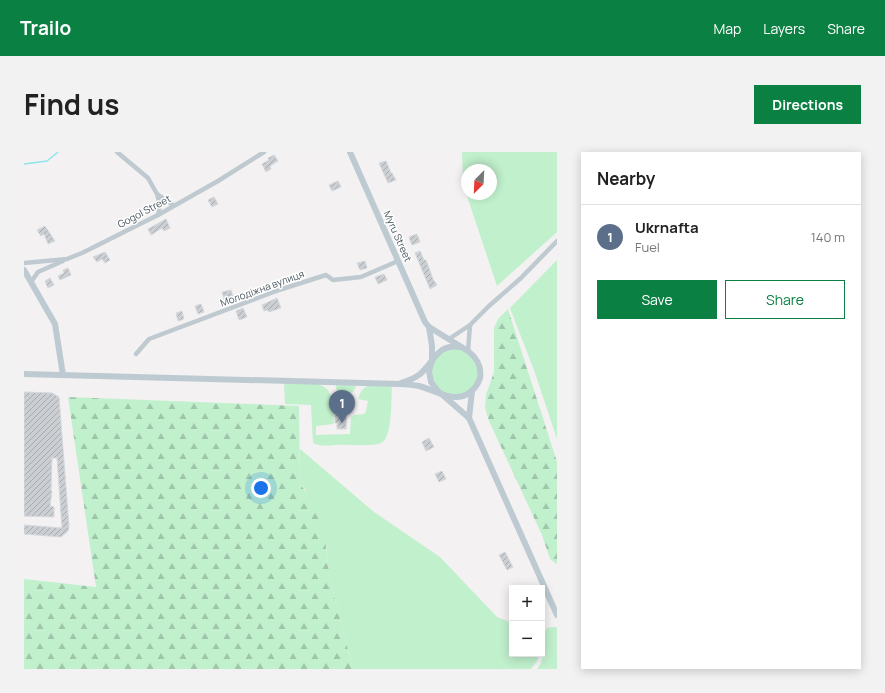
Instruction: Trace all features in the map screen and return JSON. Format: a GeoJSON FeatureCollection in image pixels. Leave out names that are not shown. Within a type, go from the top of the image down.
{"type":"FeatureCollection","features":[{"type":"Feature","properties":{"kind":"street"},"geometry":{"type":"LineString","coordinates":[[117,152],[148,178],[157,194],[160,205],[158,214]]}},
{"type":"Feature","properties":{"kind":"street","name":"Gogol Street"},"geometry":{"type":"LineString","coordinates":[[24,263],[67,259],[82,253],[218,181],[264,152]]}},
{"type":"Feature","properties":{"kind":"street","name":"Myru Street"},"geometry":{"type":"LineString","coordinates":[[350,152],[425,322],[429,327]]}},
{"type":"Feature","properties":{"kind":"street"},"geometry":{"type":"LineString","coordinates":[[157,194],[173,205]]}},
{"type":"Feature","properties":{"kind":"street"},"geometry":{"type":"LineString","coordinates":[[400,384],[416,377],[425,370],[449,339],[470,325],[521,278],[557,241]]}},
{"type":"Feature","properties":{"kind":"street"},"geometry":{"type":"LineString","coordinates":[[31,282],[38,272],[67,259]]}},
{"type":"Feature","properties":{"kind":"street","name":"Молодіжна вулиця"},"geometry":{"type":"LineString","coordinates":[[136,354],[149,339],[279,290],[326,274],[333,280],[361,277],[398,261]]}},
{"type":"Feature","properties":{"kind":"street"},"geometry":{"type":"LineString","coordinates":[[24,270],[55,324],[64,375]]}},
{"type":"Feature","properties":{"kind":"street"},"geometry":{"type":"LineString","coordinates":[[468,350],[470,325]]}},
{"type":"Feature","properties":{"kind":"street"},"geometry":{"type":"LineString","coordinates":[[429,327],[462,348]]}},
{"type":"Feature","properties":{"kind":"street"},"geometry":{"type":"LineString","coordinates":[[429,327],[432,346],[432,361],[429,371],[433,386],[469,418],[557,615]]}},
{"type":"Feature","properties":{"kind":"street"},"geometry":{"type":"LineString","coordinates":[[24,374],[400,384],[419,386],[449,397],[459,397],[472,391],[479,380],[480,368],[474,355],[468,350],[450,347],[438,353]]}},
{"type":"Feature","properties":{"kind":"street"},"geometry":{"type":"LineString","coordinates":[[469,418],[472,391]]}},
{"type":"Feature","properties":{"kind":"green space"},"geometry":{"type":"Polygon","coordinates":[[[462,152],[557,152],[557,232],[497,286],[468,200],[497,200],[497,164],[462,164],[462,152]]]}},
{"type":"Feature","properties":{"kind":"green space"},"geometry":{"type":"Polygon","coordinates":[[[557,260],[557,439],[535,373],[510,308],[557,260]]]}},
{"type":"Feature","properties":{"kind":"green space"},"geometry":{"type":"Polygon","coordinates":[[[508,309],[557,462],[557,564],[550,559],[542,535],[489,421],[485,408],[486,395],[494,372],[494,328],[498,319],[508,309]]]}},
{"type":"Feature","properties":{"kind":"green space"},"geometry":{"type":"Polygon","coordinates":[[[451,349],[459,349],[468,353],[474,359],[478,372],[474,385],[468,391],[459,395],[451,395],[442,391],[436,385],[432,376],[432,368],[436,359],[442,353],[451,349]]]}},
{"type":"Feature","properties":{"kind":"green space"},"geometry":{"type":"Polygon","coordinates":[[[284,382],[316,384],[323,386],[328,390],[333,407],[334,422],[333,424],[316,426],[316,435],[350,434],[351,417],[354,415],[364,414],[366,411],[368,401],[358,399],[363,389],[371,385],[392,385],[388,434],[385,440],[378,444],[369,445],[325,446],[313,443],[311,405],[285,404],[284,382]]]}},
{"type":"Feature","properties":{"kind":"green space"},"geometry":{"type":"Polygon","coordinates":[[[337,383],[356,386],[353,392],[344,396],[337,391],[337,383]]]}},
{"type":"Feature","properties":{"kind":"green space"},"geometry":{"type":"Polygon","coordinates":[[[68,397],[299,406],[300,484],[313,501],[324,531],[330,580],[353,669],[24,669],[24,579],[96,587],[68,397]]]}},
{"type":"Feature","properties":{"kind":"green space"},"geometry":{"type":"Polygon","coordinates":[[[300,449],[374,512],[440,557],[497,617],[509,622],[509,657],[539,657],[531,669],[353,669],[330,580],[326,545],[305,489],[300,484],[300,449]]]}},
{"type":"Feature","properties":{"kind":"green space"},"geometry":{"type":"Polygon","coordinates":[[[557,627],[557,669],[537,669],[542,657],[545,657],[545,631],[547,628],[557,627]]]}},
{"type":"Feature","properties":{"kind":"building"},"geometry":{"type":"Polygon","coordinates":[[[274,155],[278,161],[270,166],[271,169],[266,172],[262,164],[274,155]]]}},
{"type":"Feature","properties":{"kind":"building"},"geometry":{"type":"Polygon","coordinates":[[[386,161],[396,180],[388,183],[379,163],[386,161]]]}},
{"type":"Feature","properties":{"kind":"building"},"geometry":{"type":"Polygon","coordinates":[[[338,181],[341,187],[332,191],[329,185],[338,181]]]}},
{"type":"Feature","properties":{"kind":"building"},"geometry":{"type":"Polygon","coordinates":[[[214,197],[218,204],[212,207],[208,200],[214,197]]]}},
{"type":"Feature","properties":{"kind":"building"},"geometry":{"type":"Polygon","coordinates":[[[166,219],[170,228],[164,231],[162,228],[151,235],[148,229],[166,219]]]}},
{"type":"Feature","properties":{"kind":"building"},"geometry":{"type":"Polygon","coordinates":[[[45,226],[55,241],[48,244],[44,234],[41,236],[37,230],[45,226]]]}},
{"type":"Feature","properties":{"kind":"building"},"geometry":{"type":"Polygon","coordinates":[[[417,234],[420,242],[412,245],[409,237],[417,234]]]}},
{"type":"Feature","properties":{"kind":"building"},"geometry":{"type":"Polygon","coordinates":[[[420,251],[424,260],[426,260],[433,279],[437,285],[430,289],[415,253],[420,251]]]}},
{"type":"Feature","properties":{"kind":"building"},"geometry":{"type":"Polygon","coordinates":[[[105,252],[110,260],[105,263],[102,259],[97,262],[93,257],[105,252]]]}},
{"type":"Feature","properties":{"kind":"building"},"geometry":{"type":"Polygon","coordinates":[[[365,261],[367,268],[360,270],[357,263],[365,261]]]}},
{"type":"Feature","properties":{"kind":"building"},"geometry":{"type":"Polygon","coordinates":[[[68,268],[71,275],[60,280],[58,276],[64,273],[63,270],[68,268]]]}},
{"type":"Feature","properties":{"kind":"building"},"geometry":{"type":"Polygon","coordinates":[[[384,274],[387,280],[378,284],[375,277],[384,274]]]}},
{"type":"Feature","properties":{"kind":"building"},"geometry":{"type":"Polygon","coordinates":[[[50,278],[54,285],[48,288],[45,281],[50,278]]]}},
{"type":"Feature","properties":{"kind":"building"},"geometry":{"type":"Polygon","coordinates":[[[231,290],[235,303],[226,305],[222,292],[231,290]]]}},
{"type":"Feature","properties":{"kind":"building"},"geometry":{"type":"Polygon","coordinates":[[[277,298],[281,308],[269,312],[268,310],[264,311],[262,305],[277,298]]]}},
{"type":"Feature","properties":{"kind":"building"},"geometry":{"type":"Polygon","coordinates":[[[201,304],[204,312],[198,314],[195,306],[201,304]]]}},
{"type":"Feature","properties":{"kind":"building"},"geometry":{"type":"Polygon","coordinates":[[[243,308],[247,317],[239,320],[236,311],[243,308]]]}},
{"type":"Feature","properties":{"kind":"building"},"geometry":{"type":"Polygon","coordinates":[[[182,311],[184,319],[178,321],[176,313],[182,311]]]}},
{"type":"Feature","properties":{"kind":"building"},"geometry":{"type":"Polygon","coordinates":[[[24,392],[52,393],[59,397],[69,526],[68,531],[61,537],[24,534],[24,525],[62,528],[57,458],[52,458],[52,491],[50,506],[54,507],[54,517],[24,516],[24,392]]]}},
{"type":"Feature","properties":{"kind":"building"},"geometry":{"type":"Polygon","coordinates":[[[335,399],[347,399],[346,429],[337,429],[337,423],[335,423],[335,399]]]}},
{"type":"Feature","properties":{"kind":"building"},"geometry":{"type":"Polygon","coordinates":[[[429,438],[434,447],[426,451],[422,442],[429,438]]]}},
{"type":"Feature","properties":{"kind":"building"},"geometry":{"type":"Polygon","coordinates":[[[442,471],[446,479],[439,482],[435,474],[442,471]]]}},
{"type":"Feature","properties":{"kind":"building"},"geometry":{"type":"Polygon","coordinates":[[[505,552],[513,567],[507,570],[499,555],[505,552]]]}},
{"type":"Feature","properties":{"kind":"waterway"},"geometry":{"type":"LineString","coordinates":[[24,164],[47,161],[58,152]]}},
{"type":"Feature","properties":{"kind":"place","name":"Ukrnafta"},"geometry":{"type":"Point","coordinates":[342,423]}}]}
